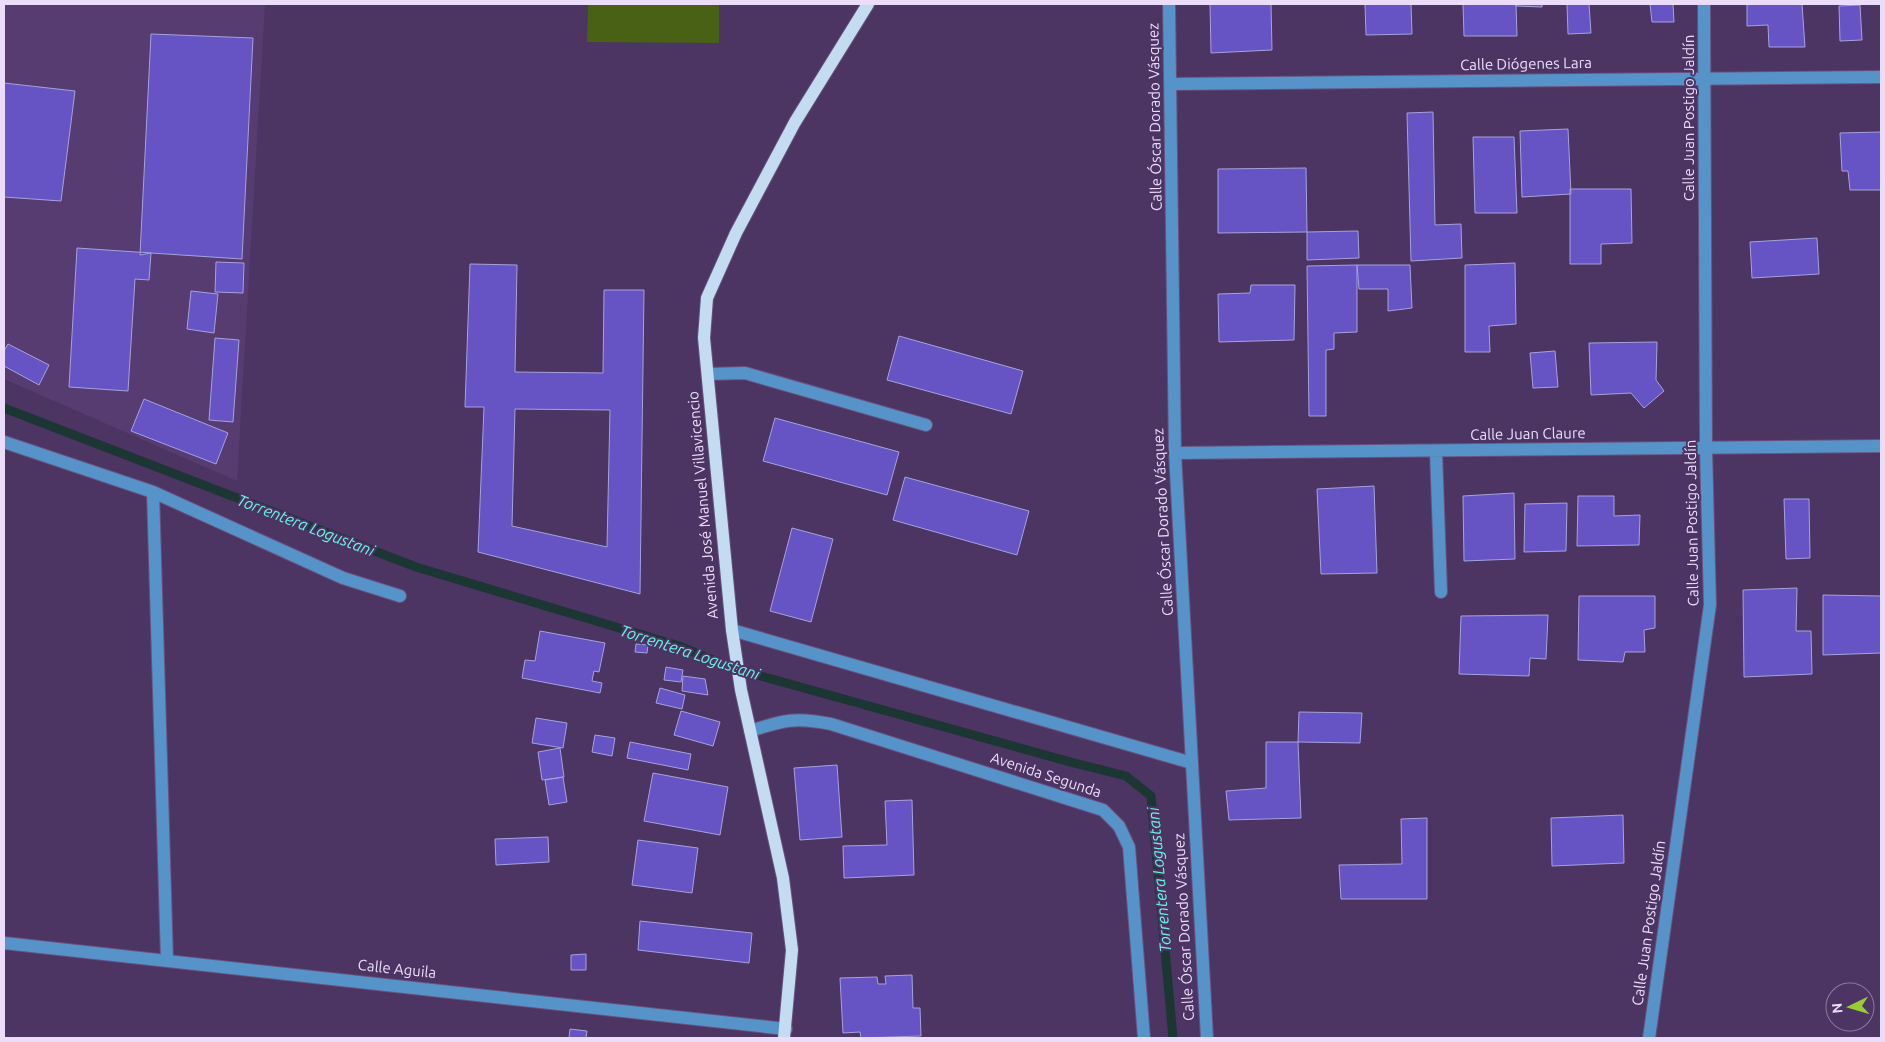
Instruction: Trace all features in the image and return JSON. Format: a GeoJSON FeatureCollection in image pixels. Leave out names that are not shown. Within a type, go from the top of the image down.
{"type":"FeatureCollection","features":[{"type":"Feature","properties":{"kind":"main road","name":"Avenida José Manuel Villavicencio"},"geometry":{"type":"LineString","coordinates":[[785,1034],[792,950],[783,878],[735,655],[704,338],[706,298],[718,270],[795,122],[868,4]]}},
{"type":"Feature","properties":{"kind":"street","name":"Calle Óscar Dorado Vásquez"},"geometry":{"type":"LineString","coordinates":[[1169,4],[1175,453],[1207,1038]]}},
{"type":"Feature","properties":{"kind":"street","name":"Calle Juan Postigo Jaldín"},"geometry":{"type":"LineString","coordinates":[[1649,1038],[1710,605],[1706,449],[1704,4]]}},
{"type":"Feature","properties":{"kind":"street","name":"Calle Diógenes Lara"},"geometry":{"type":"LineString","coordinates":[[1171,84],[1881,77]]}},
{"type":"Feature","properties":{"kind":"street"},"geometry":{"type":"LineString","coordinates":[[708,374],[745,373],[926,425]]}},
{"type":"Feature","properties":{"kind":"street"},"geometry":{"type":"LineString","coordinates":[[4,442],[153,492],[343,578],[400,596]]}},
{"type":"Feature","properties":{"kind":"street","name":"Calle Juan Claure"},"geometry":{"type":"LineString","coordinates":[[1175,453],[1881,446]]}},
{"type":"Feature","properties":{"kind":"street"},"geometry":{"type":"LineString","coordinates":[[1436,451],[1441,592]]}},
{"type":"Feature","properties":{"kind":"street"},"geometry":{"type":"LineString","coordinates":[[153,492],[168,960]]}},
{"type":"Feature","properties":{"kind":"street"},"geometry":{"type":"LineString","coordinates":[[732,630],[1192,763]]}},
{"type":"Feature","properties":{"kind":"street","name":"Avenida Segunda"},"geometry":{"type":"LineString","coordinates":[[750,731],[785,720],[808,719],[831,724],[1102,810],[1119,826],[1129,847],[1144,1038]]}},
{"type":"Feature","properties":{"kind":"street","name":"Calle Aguila"},"geometry":{"type":"LineString","coordinates":[[4,943],[168,960],[785,1034]]}},
{"type":"Feature","properties":{"kind":"shaded area"},"geometry":{"type":"Polygon","coordinates":[[[4,4],[265,4],[237,481],[4,379],[4,4]]]}},
{"type":"Feature","properties":{"kind":"green space"},"geometry":{"type":"Polygon","coordinates":[[[588,4],[719,4],[719,43],[587,42],[588,4]]]}},
{"type":"Feature","properties":{"kind":"building"},"geometry":{"type":"Polygon","coordinates":[[[1210,4],[1271,4],[1272,50],[1211,53],[1210,4]]]}},
{"type":"Feature","properties":{"kind":"building"},"geometry":{"type":"Polygon","coordinates":[[[1365,4],[1411,4],[1412,34],[1366,35],[1365,4]]]}},
{"type":"Feature","properties":{"kind":"building"},"geometry":{"type":"Polygon","coordinates":[[[1463,4],[1516,4],[1517,36],[1464,36],[1463,4]]]}},
{"type":"Feature","properties":{"kind":"building"},"geometry":{"type":"Polygon","coordinates":[[[1516,4],[1542,4],[1542,7],[1516,6],[1516,4]]]}},
{"type":"Feature","properties":{"kind":"building"},"geometry":{"type":"Polygon","coordinates":[[[1567,4],[1589,4],[1591,33],[1568,34],[1567,4]]]}},
{"type":"Feature","properties":{"kind":"building"},"geometry":{"type":"Polygon","coordinates":[[[1650,4],[1673,4],[1674,22],[1652,22],[1650,4]]]}},
{"type":"Feature","properties":{"kind":"building"},"geometry":{"type":"Polygon","coordinates":[[[1747,4],[1802,4],[1805,47],[1769,47],[1768,25],[1747,26],[1747,4]]]}},
{"type":"Feature","properties":{"kind":"building"},"geometry":{"type":"Polygon","coordinates":[[[1860,5],[1862,40],[1840,41],[1839,6],[1860,5]]]}},
{"type":"Feature","properties":{"kind":"building"},"geometry":{"type":"Polygon","coordinates":[[[151,34],[253,38],[242,259],[151,253],[140,255],[151,34]]]}},
{"type":"Feature","properties":{"kind":"building"},"geometry":{"type":"Polygon","coordinates":[[[4,83],[75,91],[61,201],[4,197],[4,83]]]}},
{"type":"Feature","properties":{"kind":"building"},"geometry":{"type":"Polygon","coordinates":[[[1433,112],[1435,225],[1461,224],[1462,258],[1411,261],[1407,113],[1433,112]]]}},
{"type":"Feature","properties":{"kind":"building"},"geometry":{"type":"Polygon","coordinates":[[[1568,129],[1571,194],[1522,197],[1520,131],[1568,129]]]}},
{"type":"Feature","properties":{"kind":"building"},"geometry":{"type":"Polygon","coordinates":[[[1881,132],[1881,190],[1850,190],[1848,171],[1842,171],[1840,133],[1881,132]]]}},
{"type":"Feature","properties":{"kind":"building"},"geometry":{"type":"Polygon","coordinates":[[[1473,137],[1514,137],[1517,213],[1475,213],[1473,137]]]}},
{"type":"Feature","properties":{"kind":"building"},"geometry":{"type":"Polygon","coordinates":[[[1306,168],[1307,232],[1218,233],[1218,169],[1306,168]]]}},
{"type":"Feature","properties":{"kind":"building"},"geometry":{"type":"Polygon","coordinates":[[[1570,189],[1631,189],[1632,243],[1601,244],[1601,264],[1570,264],[1570,189]]]}},
{"type":"Feature","properties":{"kind":"building"},"geometry":{"type":"Polygon","coordinates":[[[1358,231],[1359,258],[1307,260],[1307,232],[1358,231]]]}},
{"type":"Feature","properties":{"kind":"building"},"geometry":{"type":"Polygon","coordinates":[[[1817,238],[1819,274],[1752,278],[1750,242],[1817,238]]]}},
{"type":"Feature","properties":{"kind":"building"},"geometry":{"type":"Polygon","coordinates":[[[77,248],[151,253],[149,280],[135,279],[128,391],[69,387],[77,248]]]}},
{"type":"Feature","properties":{"kind":"building"},"geometry":{"type":"Polygon","coordinates":[[[216,262],[244,263],[243,293],[215,292],[216,262]]]}},
{"type":"Feature","properties":{"kind":"building"},"geometry":{"type":"Polygon","coordinates":[[[1515,263],[1516,324],[1489,326],[1490,352],[1465,352],[1465,265],[1515,263]]]}},
{"type":"Feature","properties":{"kind":"building"},"geometry":{"type":"Polygon","coordinates":[[[470,264],[517,265],[515,372],[603,373],[604,290],[644,290],[640,594],[478,552],[484,407],[465,407],[470,264]],[[515,409],[512,526],[607,547],[610,410],[515,409]]]}},
{"type":"Feature","properties":{"kind":"building"},"geometry":{"type":"Polygon","coordinates":[[[1357,265],[1410,265],[1412,308],[1388,311],[1388,289],[1359,289],[1357,265]]]}},
{"type":"Feature","properties":{"kind":"building"},"geometry":{"type":"Polygon","coordinates":[[[1357,265],[1357,332],[1334,333],[1334,349],[1326,350],[1326,416],[1309,416],[1307,266],[1357,265]]]}},
{"type":"Feature","properties":{"kind":"building"},"geometry":{"type":"Polygon","coordinates":[[[1251,285],[1295,285],[1294,340],[1219,342],[1218,294],[1250,293],[1251,285]]]}},
{"type":"Feature","properties":{"kind":"building"},"geometry":{"type":"Polygon","coordinates":[[[191,291],[218,294],[214,333],[187,329],[191,291]]]}},
{"type":"Feature","properties":{"kind":"building"},"geometry":{"type":"Polygon","coordinates":[[[899,336],[1023,371],[1011,414],[887,380],[899,336]]]}},
{"type":"Feature","properties":{"kind":"building"},"geometry":{"type":"Polygon","coordinates":[[[215,338],[239,340],[233,422],[209,420],[215,338]]]}},
{"type":"Feature","properties":{"kind":"building"},"geometry":{"type":"Polygon","coordinates":[[[1657,342],[1656,380],[1664,391],[1644,408],[1631,393],[1591,395],[1589,343],[1657,342]]]}},
{"type":"Feature","properties":{"kind":"building"},"geometry":{"type":"Polygon","coordinates":[[[8,344],[49,365],[39,385],[4,366],[4,351],[8,344]]]}},
{"type":"Feature","properties":{"kind":"building"},"geometry":{"type":"Polygon","coordinates":[[[1555,351],[1558,387],[1533,388],[1530,353],[1555,351]]]}},
{"type":"Feature","properties":{"kind":"building"},"geometry":{"type":"Polygon","coordinates":[[[144,399],[228,433],[216,464],[131,431],[144,399]]]}},
{"type":"Feature","properties":{"kind":"building"},"geometry":{"type":"Polygon","coordinates":[[[775,418],[899,452],[887,495],[763,461],[775,418]]]}},
{"type":"Feature","properties":{"kind":"building"},"geometry":{"type":"Polygon","coordinates":[[[905,477],[1029,511],[1017,555],[893,520],[905,477]]]}},
{"type":"Feature","properties":{"kind":"building"},"geometry":{"type":"Polygon","coordinates":[[[1374,486],[1377,573],[1321,574],[1317,489],[1374,486]]]}},
{"type":"Feature","properties":{"kind":"building"},"geometry":{"type":"Polygon","coordinates":[[[1514,493],[1515,559],[1464,561],[1463,496],[1514,493]]]}},
{"type":"Feature","properties":{"kind":"building"},"geometry":{"type":"Polygon","coordinates":[[[1578,496],[1614,496],[1614,516],[1640,515],[1639,545],[1577,546],[1578,496]]]}},
{"type":"Feature","properties":{"kind":"building"},"geometry":{"type":"Polygon","coordinates":[[[1784,499],[1809,499],[1810,558],[1786,559],[1784,499]]]}},
{"type":"Feature","properties":{"kind":"building"},"geometry":{"type":"Polygon","coordinates":[[[1567,503],[1566,551],[1524,552],[1525,504],[1567,503]]]}},
{"type":"Feature","properties":{"kind":"building"},"geometry":{"type":"Polygon","coordinates":[[[792,528],[833,539],[811,622],[770,611],[792,528]]]}},
{"type":"Feature","properties":{"kind":"building"},"geometry":{"type":"Polygon","coordinates":[[[1797,588],[1796,631],[1811,631],[1812,674],[1744,677],[1743,590],[1797,588]]]}},
{"type":"Feature","properties":{"kind":"building"},"geometry":{"type":"Polygon","coordinates":[[[1823,595],[1881,596],[1881,653],[1823,655],[1823,595]]]}},
{"type":"Feature","properties":{"kind":"building"},"geometry":{"type":"Polygon","coordinates":[[[1579,596],[1655,596],[1655,628],[1644,630],[1645,652],[1625,652],[1623,662],[1578,660],[1579,596]]]}},
{"type":"Feature","properties":{"kind":"building"},"geometry":{"type":"Polygon","coordinates":[[[1548,615],[1546,659],[1530,658],[1529,676],[1459,674],[1461,616],[1548,615]]]}},
{"type":"Feature","properties":{"kind":"building"},"geometry":{"type":"Polygon","coordinates":[[[540,631],[605,643],[599,672],[594,671],[592,681],[602,683],[600,693],[522,678],[525,660],[535,661],[540,631]]]}},
{"type":"Feature","properties":{"kind":"building"},"geometry":{"type":"Polygon","coordinates":[[[636,644],[648,645],[647,653],[635,652],[636,644]]]}},
{"type":"Feature","properties":{"kind":"building"},"geometry":{"type":"Polygon","coordinates":[[[666,667],[683,670],[681,682],[664,680],[666,667]]]}},
{"type":"Feature","properties":{"kind":"building"},"geometry":{"type":"Polygon","coordinates":[[[683,676],[705,679],[708,695],[682,691],[683,676]]]}},
{"type":"Feature","properties":{"kind":"building"},"geometry":{"type":"Polygon","coordinates":[[[660,688],[685,695],[682,709],[656,703],[660,688]]]}},
{"type":"Feature","properties":{"kind":"building"},"geometry":{"type":"Polygon","coordinates":[[[681,711],[720,722],[713,746],[674,735],[681,711]]]}},
{"type":"Feature","properties":{"kind":"building"},"geometry":{"type":"Polygon","coordinates":[[[1299,712],[1362,713],[1360,743],[1298,742],[1299,712]]]}},
{"type":"Feature","properties":{"kind":"building"},"geometry":{"type":"Polygon","coordinates":[[[536,718],[567,723],[563,748],[532,743],[536,718]]]}},
{"type":"Feature","properties":{"kind":"building"},"geometry":{"type":"Polygon","coordinates":[[[595,735],[615,738],[612,756],[592,752],[595,735]]]}},
{"type":"Feature","properties":{"kind":"building"},"geometry":{"type":"Polygon","coordinates":[[[630,742],[691,754],[688,770],[627,758],[630,742]]]}},
{"type":"Feature","properties":{"kind":"building"},"geometry":{"type":"Polygon","coordinates":[[[1266,742],[1298,742],[1301,818],[1229,820],[1226,791],[1266,788],[1266,742]]]}},
{"type":"Feature","properties":{"kind":"building"},"geometry":{"type":"Polygon","coordinates":[[[560,748],[564,777],[542,780],[538,752],[560,748]]]}},
{"type":"Feature","properties":{"kind":"building"},"geometry":{"type":"Polygon","coordinates":[[[837,765],[842,837],[800,840],[794,768],[837,765]]]}},
{"type":"Feature","properties":{"kind":"building"},"geometry":{"type":"Polygon","coordinates":[[[653,773],[728,787],[720,835],[644,821],[653,773]]]}},
{"type":"Feature","properties":{"kind":"building"},"geometry":{"type":"Polygon","coordinates":[[[563,777],[567,802],[549,805],[545,780],[563,777]]]}},
{"type":"Feature","properties":{"kind":"building"},"geometry":{"type":"Polygon","coordinates":[[[912,800],[914,875],[844,878],[843,846],[887,845],[885,801],[912,800]]]}},
{"type":"Feature","properties":{"kind":"building"},"geometry":{"type":"Polygon","coordinates":[[[1623,815],[1624,863],[1552,866],[1551,818],[1623,815]]]}},
{"type":"Feature","properties":{"kind":"building"},"geometry":{"type":"Polygon","coordinates":[[[1427,818],[1427,899],[1341,899],[1339,865],[1402,864],[1401,819],[1427,818]]]}},
{"type":"Feature","properties":{"kind":"building"},"geometry":{"type":"Polygon","coordinates":[[[548,837],[549,862],[496,865],[495,839],[548,837]]]}},
{"type":"Feature","properties":{"kind":"building"},"geometry":{"type":"Polygon","coordinates":[[[638,840],[698,848],[692,893],[632,885],[638,840]]]}},
{"type":"Feature","properties":{"kind":"building"},"geometry":{"type":"Polygon","coordinates":[[[640,921],[752,933],[749,963],[638,950],[640,921]]]}},
{"type":"Feature","properties":{"kind":"building"},"geometry":{"type":"Polygon","coordinates":[[[586,954],[586,970],[571,970],[571,955],[586,954]]]}},
{"type":"Feature","properties":{"kind":"building"},"geometry":{"type":"Polygon","coordinates":[[[912,975],[913,1008],[920,1008],[921,1036],[861,1038],[860,1032],[843,1033],[840,978],[877,977],[878,984],[886,984],[885,976],[912,975]]]}},
{"type":"Feature","properties":{"kind":"building"},"geometry":{"type":"Polygon","coordinates":[[[570,1029],[587,1031],[586,1038],[569,1038],[570,1029]]]}},
{"type":"Feature","properties":{"kind":"waterway","name":"Torrentera Logustani"},"geometry":{"type":"LineString","coordinates":[[4,408],[416,567],[679,646],[732,668],[1126,776],[1151,796],[1173,1038]]}}]}
